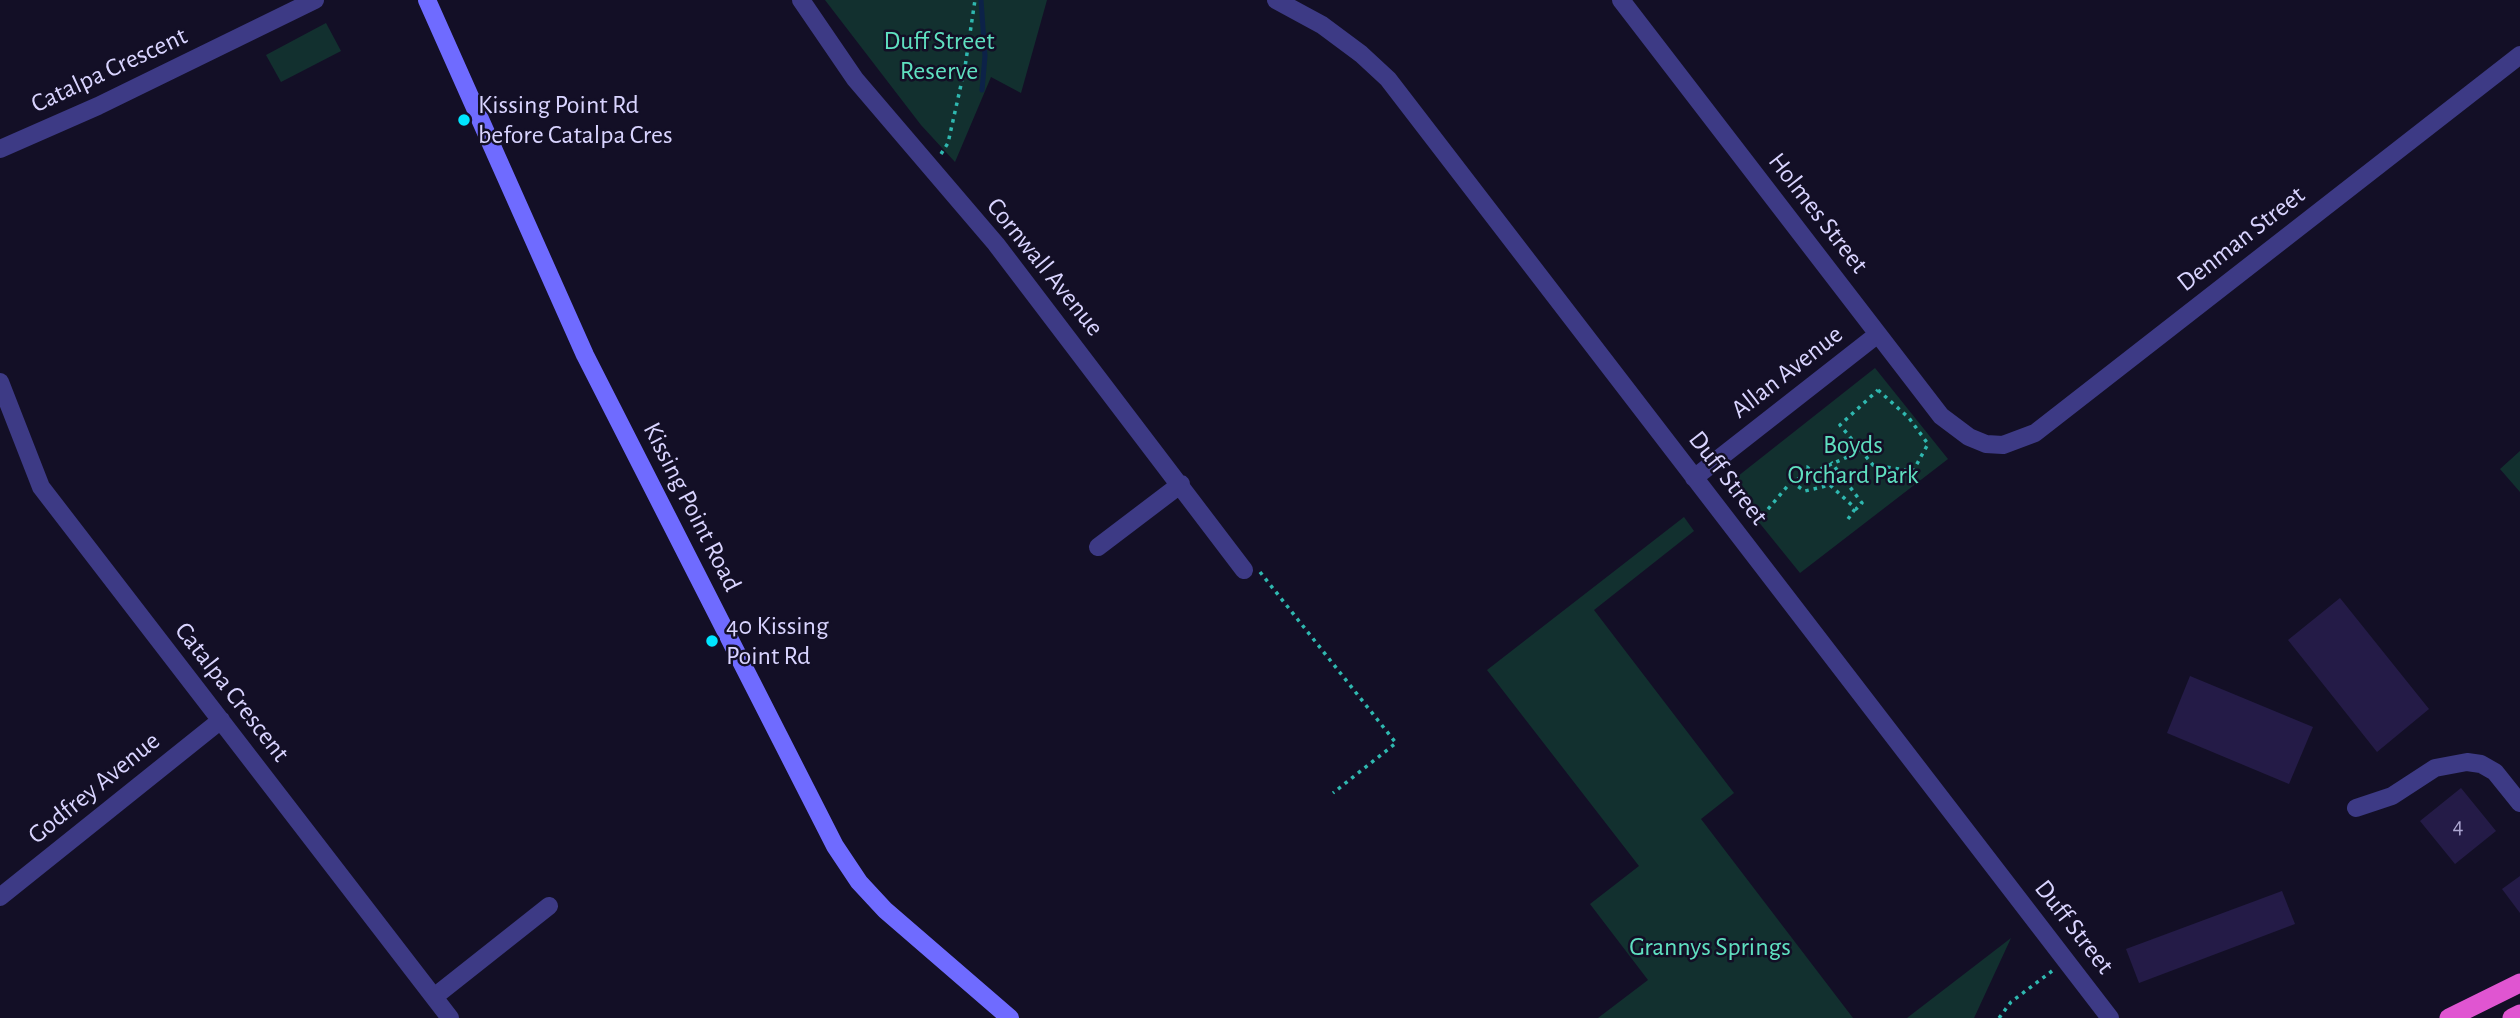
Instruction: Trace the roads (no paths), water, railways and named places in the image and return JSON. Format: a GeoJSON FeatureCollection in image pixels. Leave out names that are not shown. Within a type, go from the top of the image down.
{"type":"FeatureCollection","features":[{"type":"Feature","properties":{"kind":"highway"},"geometry":{"type":"LineString","coordinates":[[2449,1018],[2520,983]]}},
{"type":"Feature","properties":{"kind":"highway"},"geometry":{"type":"LineString","coordinates":[[2512,1018],[2520,1014]]}},
{"type":"Feature","properties":{"kind":"main road","name":"Kissing Point Road"},"geometry":{"type":"LineString","coordinates":[[427,0],[585,355],[835,846],[859,882],[885,910],[1010,1018]]}},
{"type":"Feature","properties":{"kind":"street","name":"Catalpa Crescent"},"geometry":{"type":"LineString","coordinates":[[0,149],[99,106],[315,0]]}},
{"type":"Feature","properties":{"kind":"street","name":"Cornwall Avenue"},"geometry":{"type":"LineString","coordinates":[[801,0],[855,79],[930,170],[996,244],[1244,570]]}},
{"type":"Feature","properties":{"kind":"street","name":"Duff Street"},"geometry":{"type":"LineString","coordinates":[[1276,0],[1322,25],[1361,54],[1388,79],[2110,1018]]}},
{"type":"Feature","properties":{"kind":"street","name":"Holmes Street"},"geometry":{"type":"LineString","coordinates":[[1621,0],[1941,416],[1969,437],[1986,444]]}},
{"type":"Feature","properties":{"kind":"street","name":"Denman Street"},"geometry":{"type":"LineString","coordinates":[[1986,444],[2003,445],[2035,433],[2520,55]]}},
{"type":"Feature","properties":{"kind":"street","name":"Allan Avenue"},"geometry":{"type":"LineString","coordinates":[[1695,478],[1878,334]]}},
{"type":"Feature","properties":{"kind":"street","name":"Catalpa Crescent"},"geometry":{"type":"LineString","coordinates":[[0,382],[41,487],[450,1018]]}},
{"type":"Feature","properties":{"kind":"street"},"geometry":{"type":"LineString","coordinates":[[1098,547],[1181,484]]}},
{"type":"Feature","properties":{"kind":"street","name":"Godfrey Avenue"},"geometry":{"type":"LineString","coordinates":[[0,897],[221,720]]}},
{"type":"Feature","properties":{"kind":"street"},"geometry":{"type":"LineString","coordinates":[[2356,808],[2392,796],[2435,768],[2467,762],[2481,764],[2495,772],[2520,803]]}},
{"type":"Feature","properties":{"kind":"street"},"geometry":{"type":"LineString","coordinates":[[433,997],[549,906]]}},
{"type":"Feature","properties":{"kind":"waterway"},"geometry":{"type":"LineString","coordinates":[[981,0],[985,56],[982,90]]}},
{"type":"Feature","properties":{"kind":"place","name":"Kissing Point Rd before Catalpa Cres"},"geometry":{"type":"Point","coordinates":[464,120]}},
{"type":"Feature","properties":{"kind":"place","name":"40 Kissing Point Rd"},"geometry":{"type":"Point","coordinates":[712,641]}},
{"type":"Feature","properties":{"kind":"park label","name":"Duff Street Reserve"},"geometry":{"type":"Point","coordinates":[939,56]}},
{"type":"Feature","properties":{"kind":"park label","name":"Boyds Orchard Park"},"geometry":{"type":"Point","coordinates":[1853,460]}},
{"type":"Feature","properties":{"kind":"park label","name":"Grannys Springs"},"geometry":{"type":"Point","coordinates":[1710,947]}}]}
